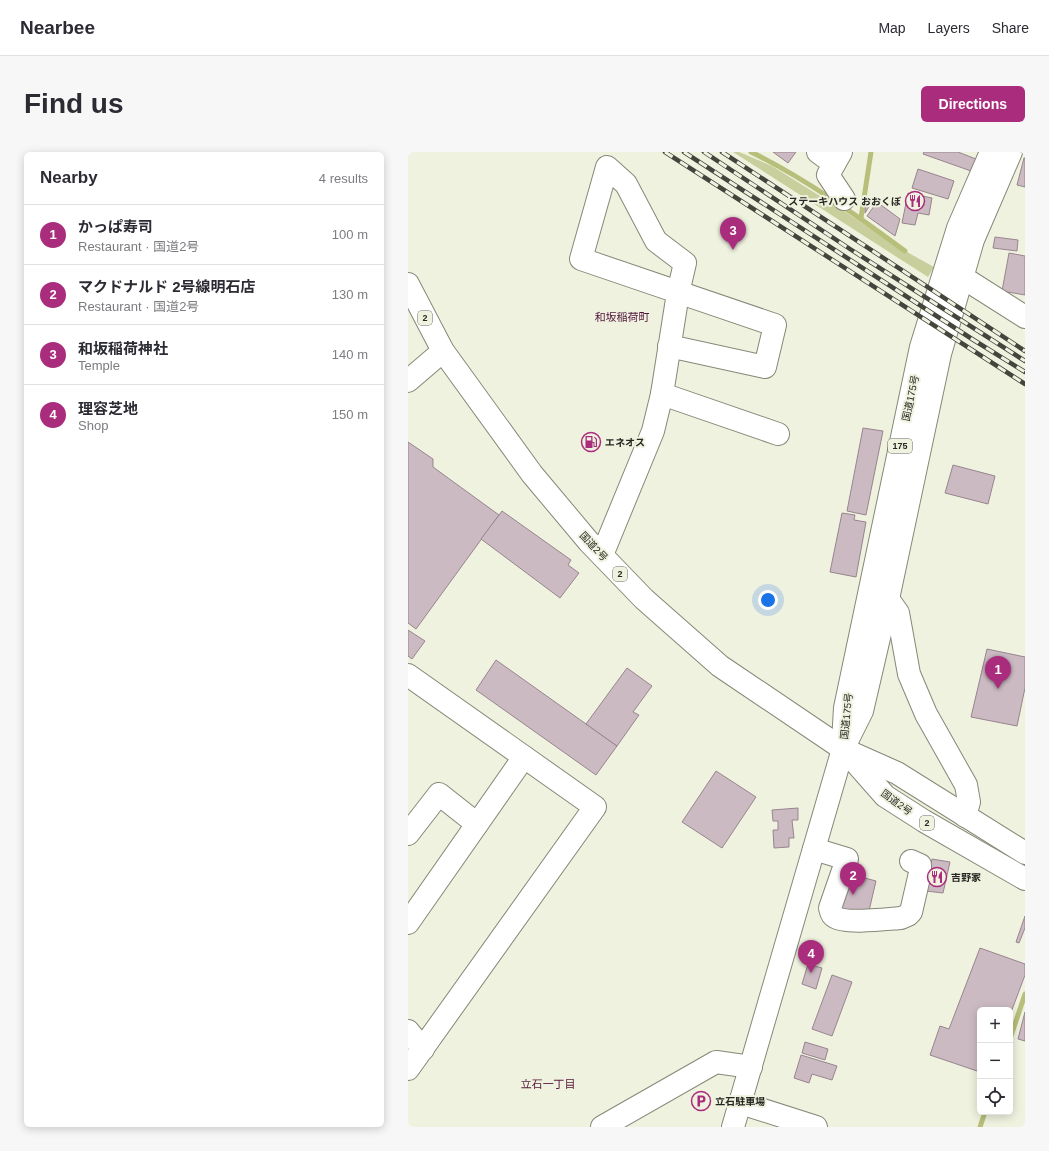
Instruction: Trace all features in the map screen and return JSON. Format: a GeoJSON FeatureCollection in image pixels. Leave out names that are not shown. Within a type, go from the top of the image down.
{"type":"FeatureCollection","features":[{"type":"Feature","properties":{"kind":"main road","name":"国道175号"},"geometry":{"type":"LineString","coordinates":[[843,749],[845,708],[921,347],[958,228],[991,152]]}},
{"type":"Feature","properties":{"kind":"main road","name":"国道175号"},"geometry":{"type":"LineString","coordinates":[[843,749],[862,711],[888,599],[940,354],[973,240],[1011,152]]}},
{"type":"Feature","properties":{"kind":"main road"},"geometry":{"type":"LineString","coordinates":[[831,156],[828,174],[844,199]]}},
{"type":"Feature","properties":{"kind":"main road"},"geometry":{"type":"LineString","coordinates":[[602,556],[653,431],[662,394],[669,346],[678,293],[685,263],[656,240],[626,184],[607,166],[581,259],[678,293],[775,325],[766,367],[669,346]]}},
{"type":"Feature","properties":{"kind":"main road"},"geometry":{"type":"LineString","coordinates":[[962,277],[1025,316]]}},
{"type":"Feature","properties":{"kind":"main road","name":"国道2号"},"geometry":{"type":"LineString","coordinates":[[408,284],[443,351],[532,474],[589,542],[644,599],[720,666],[843,749],[897,773],[1025,853]]}},
{"type":"Feature","properties":{"kind":"main road"},"geometry":{"type":"LineString","coordinates":[[408,381],[443,351]]}},
{"type":"Feature","properties":{"kind":"main road"},"geometry":{"type":"LineString","coordinates":[[662,394],[778,434]]}},
{"type":"Feature","properties":{"kind":"main road"},"geometry":{"type":"LineString","coordinates":[[888,599],[898,613],[909,674],[926,714],[966,784],[969,802],[966,816]]}},
{"type":"Feature","properties":{"kind":"main road"},"geometry":{"type":"LineString","coordinates":[[408,675],[595,807],[424,1049],[408,1069]]}},
{"type":"Feature","properties":{"kind":"main road","name":"国道2号"},"geometry":{"type":"LineString","coordinates":[[843,749],[885,796],[924,821],[1025,879]]}},
{"type":"Feature","properties":{"kind":"main road"},"geometry":{"type":"LineString","coordinates":[[733,1127],[843,749]]}},
{"type":"Feature","properties":{"kind":"main road"},"geometry":{"type":"LineString","coordinates":[[408,923],[524,757]]}},
{"type":"Feature","properties":{"kind":"main road"},"geometry":{"type":"LineString","coordinates":[[408,834],[439,794],[477,824]]}},
{"type":"Feature","properties":{"kind":"main road"},"geometry":{"type":"LineString","coordinates":[[814,849],[847,859],[830,908],[835,917],[848,920],[901,918],[912,912],[920,873],[920,865],[911,861]]}},
{"type":"Feature","properties":{"kind":"main road"},"geometry":{"type":"LineString","coordinates":[[408,1031],[424,1049]]}},
{"type":"Feature","properties":{"kind":"main road"},"geometry":{"type":"LineString","coordinates":[[602,1127],[716,1062],[751,1067]]}},
{"type":"Feature","properties":{"kind":"main road"},"geometry":{"type":"LineString","coordinates":[[741,1103],[816,1127]]}},
{"type":"Feature","properties":{"kind":"green space"},"geometry":{"type":"Polygon","coordinates":[[[733,152],[739,152],[772,166],[847,213],[906,253],[907,252],[934,267],[928,277],[733,152]]]}},
{"type":"Feature","properties":{"kind":"building"},"geometry":{"type":"Polygon","coordinates":[[[773,152],[796,152],[788,163],[773,152]]]}},
{"type":"Feature","properties":{"kind":"building"},"geometry":{"type":"Polygon","coordinates":[[[924,152],[958,152],[976,159],[971,171],[923,154],[924,152]]]}},
{"type":"Feature","properties":{"kind":"building"},"geometry":{"type":"Polygon","coordinates":[[[1025,158],[1025,187],[1017,185],[1025,158]]]}},
{"type":"Feature","properties":{"kind":"building"},"geometry":{"type":"Polygon","coordinates":[[[918,169],[954,181],[948,199],[912,188],[918,169]]]}},
{"type":"Feature","properties":{"kind":"building"},"geometry":{"type":"Polygon","coordinates":[[[908,193],[932,198],[929,215],[918,213],[915,225],[902,223],[908,193]]]}},
{"type":"Feature","properties":{"kind":"building"},"geometry":{"type":"Polygon","coordinates":[[[866,199],[872,202],[865,213],[866,199]]]}},
{"type":"Feature","properties":{"kind":"building"},"geometry":{"type":"Polygon","coordinates":[[[877,202],[900,219],[895,236],[867,216],[877,202]]]}},
{"type":"Feature","properties":{"kind":"building"},"geometry":{"type":"Polygon","coordinates":[[[995,237],[1018,240],[1017,251],[993,248],[995,237]]]}},
{"type":"Feature","properties":{"kind":"building"},"geometry":{"type":"Polygon","coordinates":[[[1009,253],[1025,256],[1025,295],[1002,291],[1009,253]]]}},
{"type":"Feature","properties":{"kind":"building"},"geometry":{"type":"Polygon","coordinates":[[[863,428],[883,431],[866,515],[847,511],[863,428]]]}},
{"type":"Feature","properties":{"kind":"building"},"geometry":{"type":"Polygon","coordinates":[[[408,442],[433,459],[433,467],[499,515],[416,629],[408,623],[408,442]]]}},
{"type":"Feature","properties":{"kind":"building"},"geometry":{"type":"Polygon","coordinates":[[[953,465],[995,476],[988,504],[945,493],[953,465]]]}},
{"type":"Feature","properties":{"kind":"building"},"geometry":{"type":"Polygon","coordinates":[[[502,511],[571,560],[568,565],[579,573],[560,598],[481,539],[502,511]]]}},
{"type":"Feature","properties":{"kind":"building"},"geometry":{"type":"Polygon","coordinates":[[[842,513],[855,515],[854,520],[866,522],[856,577],[830,572],[842,513]]]}},
{"type":"Feature","properties":{"kind":"building"},"geometry":{"type":"Polygon","coordinates":[[[408,630],[425,641],[412,659],[408,656],[408,630]]]}},
{"type":"Feature","properties":{"kind":"building"},"geometry":{"type":"Polygon","coordinates":[[[987,649],[1025,657],[1025,688],[1017,726],[971,717],[987,649]]]}},
{"type":"Feature","properties":{"kind":"building"},"geometry":{"type":"Polygon","coordinates":[[[496,660],[617,746],[596,775],[476,690],[496,660]]]}},
{"type":"Feature","properties":{"kind":"building"},"geometry":{"type":"Polygon","coordinates":[[[627,668],[652,686],[633,712],[639,715],[617,746],[586,724],[627,668]]]}},
{"type":"Feature","properties":{"kind":"building"},"geometry":{"type":"Polygon","coordinates":[[[716,771],[756,797],[722,848],[682,822],[716,771]]]}},
{"type":"Feature","properties":{"kind":"building"},"geometry":{"type":"Polygon","coordinates":[[[798,808],[798,820],[792,820],[794,838],[789,838],[789,847],[774,848],[773,830],[778,830],[778,821],[773,821],[772,810],[798,808]]]}},
{"type":"Feature","properties":{"kind":"building"},"geometry":{"type":"Polygon","coordinates":[[[932,859],[950,862],[943,893],[926,891],[932,859]]]}},
{"type":"Feature","properties":{"kind":"building"},"geometry":{"type":"Polygon","coordinates":[[[846,873],[876,881],[868,915],[837,907],[846,873]]]}},
{"type":"Feature","properties":{"kind":"building"},"geometry":{"type":"Polygon","coordinates":[[[1025,916],[1025,928],[1019,943],[1016,942],[1025,916]]]}},
{"type":"Feature","properties":{"kind":"building"},"geometry":{"type":"Polygon","coordinates":[[[980,948],[1025,964],[1025,975],[1013,1007],[977,1007],[977,1071],[930,1055],[940,1026],[949,1029],[980,948]]]}},
{"type":"Feature","properties":{"kind":"building"},"geometry":{"type":"Polygon","coordinates":[[[808,964],[822,968],[816,989],[802,984],[808,964]]]}},
{"type":"Feature","properties":{"kind":"building"},"geometry":{"type":"Polygon","coordinates":[[[832,975],[852,982],[832,1036],[812,1029],[832,975]]]}},
{"type":"Feature","properties":{"kind":"building"},"geometry":{"type":"Polygon","coordinates":[[[1025,1012],[1025,1041],[1018,1039],[1025,1012]]]}},
{"type":"Feature","properties":{"kind":"building"},"geometry":{"type":"Polygon","coordinates":[[[805,1042],[828,1049],[825,1060],[802,1053],[805,1042]]]}},
{"type":"Feature","properties":{"kind":"building"},"geometry":{"type":"Polygon","coordinates":[[[801,1055],[837,1066],[832,1080],[812,1074],[809,1083],[794,1078],[801,1055]]]}},
{"type":"Feature","properties":{"kind":"waterway"},"geometry":{"type":"LineString","coordinates":[[751,152],[811,186],[905,251]]}},
{"type":"Feature","properties":{"kind":"waterway"},"geometry":{"type":"LineString","coordinates":[[861,218],[871,152]]}},
{"type":"Feature","properties":{"kind":"waterway"},"geometry":{"type":"LineString","coordinates":[[1013,1030],[1025,994]]}},
{"type":"Feature","properties":{"kind":"waterway"},"geometry":{"type":"LineString","coordinates":[[980,1127],[984,1115]]}},
{"type":"Feature","properties":{"kind":"railway"},"geometry":{"type":"LineString","coordinates":[[665,152],[1025,384]]}},
{"type":"Feature","properties":{"kind":"railway"},"geometry":{"type":"LineString","coordinates":[[684,152],[1025,372]]}},
{"type":"Feature","properties":{"kind":"railway"},"geometry":{"type":"LineString","coordinates":[[704,152],[850,249],[1025,361]]}},
{"type":"Feature","properties":{"kind":"railway"},"geometry":{"type":"LineString","coordinates":[[722,152],[1025,351]]}},
{"type":"Feature","properties":{"kind":"place","name":"ステーキハウス おおくぼ"},"geometry":{"type":"Point","coordinates":[915,201]}},
{"type":"Feature","properties":{"kind":"place","name":"和坂稲荷神社"},"geometry":{"type":"Point","coordinates":[733,250]}},
{"type":"Feature","properties":{"kind":"place","name":"エネオス"},"geometry":{"type":"Point","coordinates":[591,442]}},
{"type":"Feature","properties":{"kind":"place","name":"かっぱ寿司"},"geometry":{"type":"Point","coordinates":[998,689]}},
{"type":"Feature","properties":{"kind":"place","name":"吉野家"},"geometry":{"type":"Point","coordinates":[937,877]}},
{"type":"Feature","properties":{"kind":"place","name":"マクドナルド 2号線明石店"},"geometry":{"type":"Point","coordinates":[853,895]}},
{"type":"Feature","properties":{"kind":"place","name":"理容芝地"},"geometry":{"type":"Point","coordinates":[811,973]}},
{"type":"Feature","properties":{"kind":"place","name":"立石駐車場"},"geometry":{"type":"Point","coordinates":[701,1101]}},
{"type":"Feature","properties":{"kind":"district","name":"和坂稲荷町"},"geometry":{"type":"Point","coordinates":[622,317]}},
{"type":"Feature","properties":{"kind":"district","name":"立石一丁目"},"geometry":{"type":"Point","coordinates":[548,1084]}}]}
